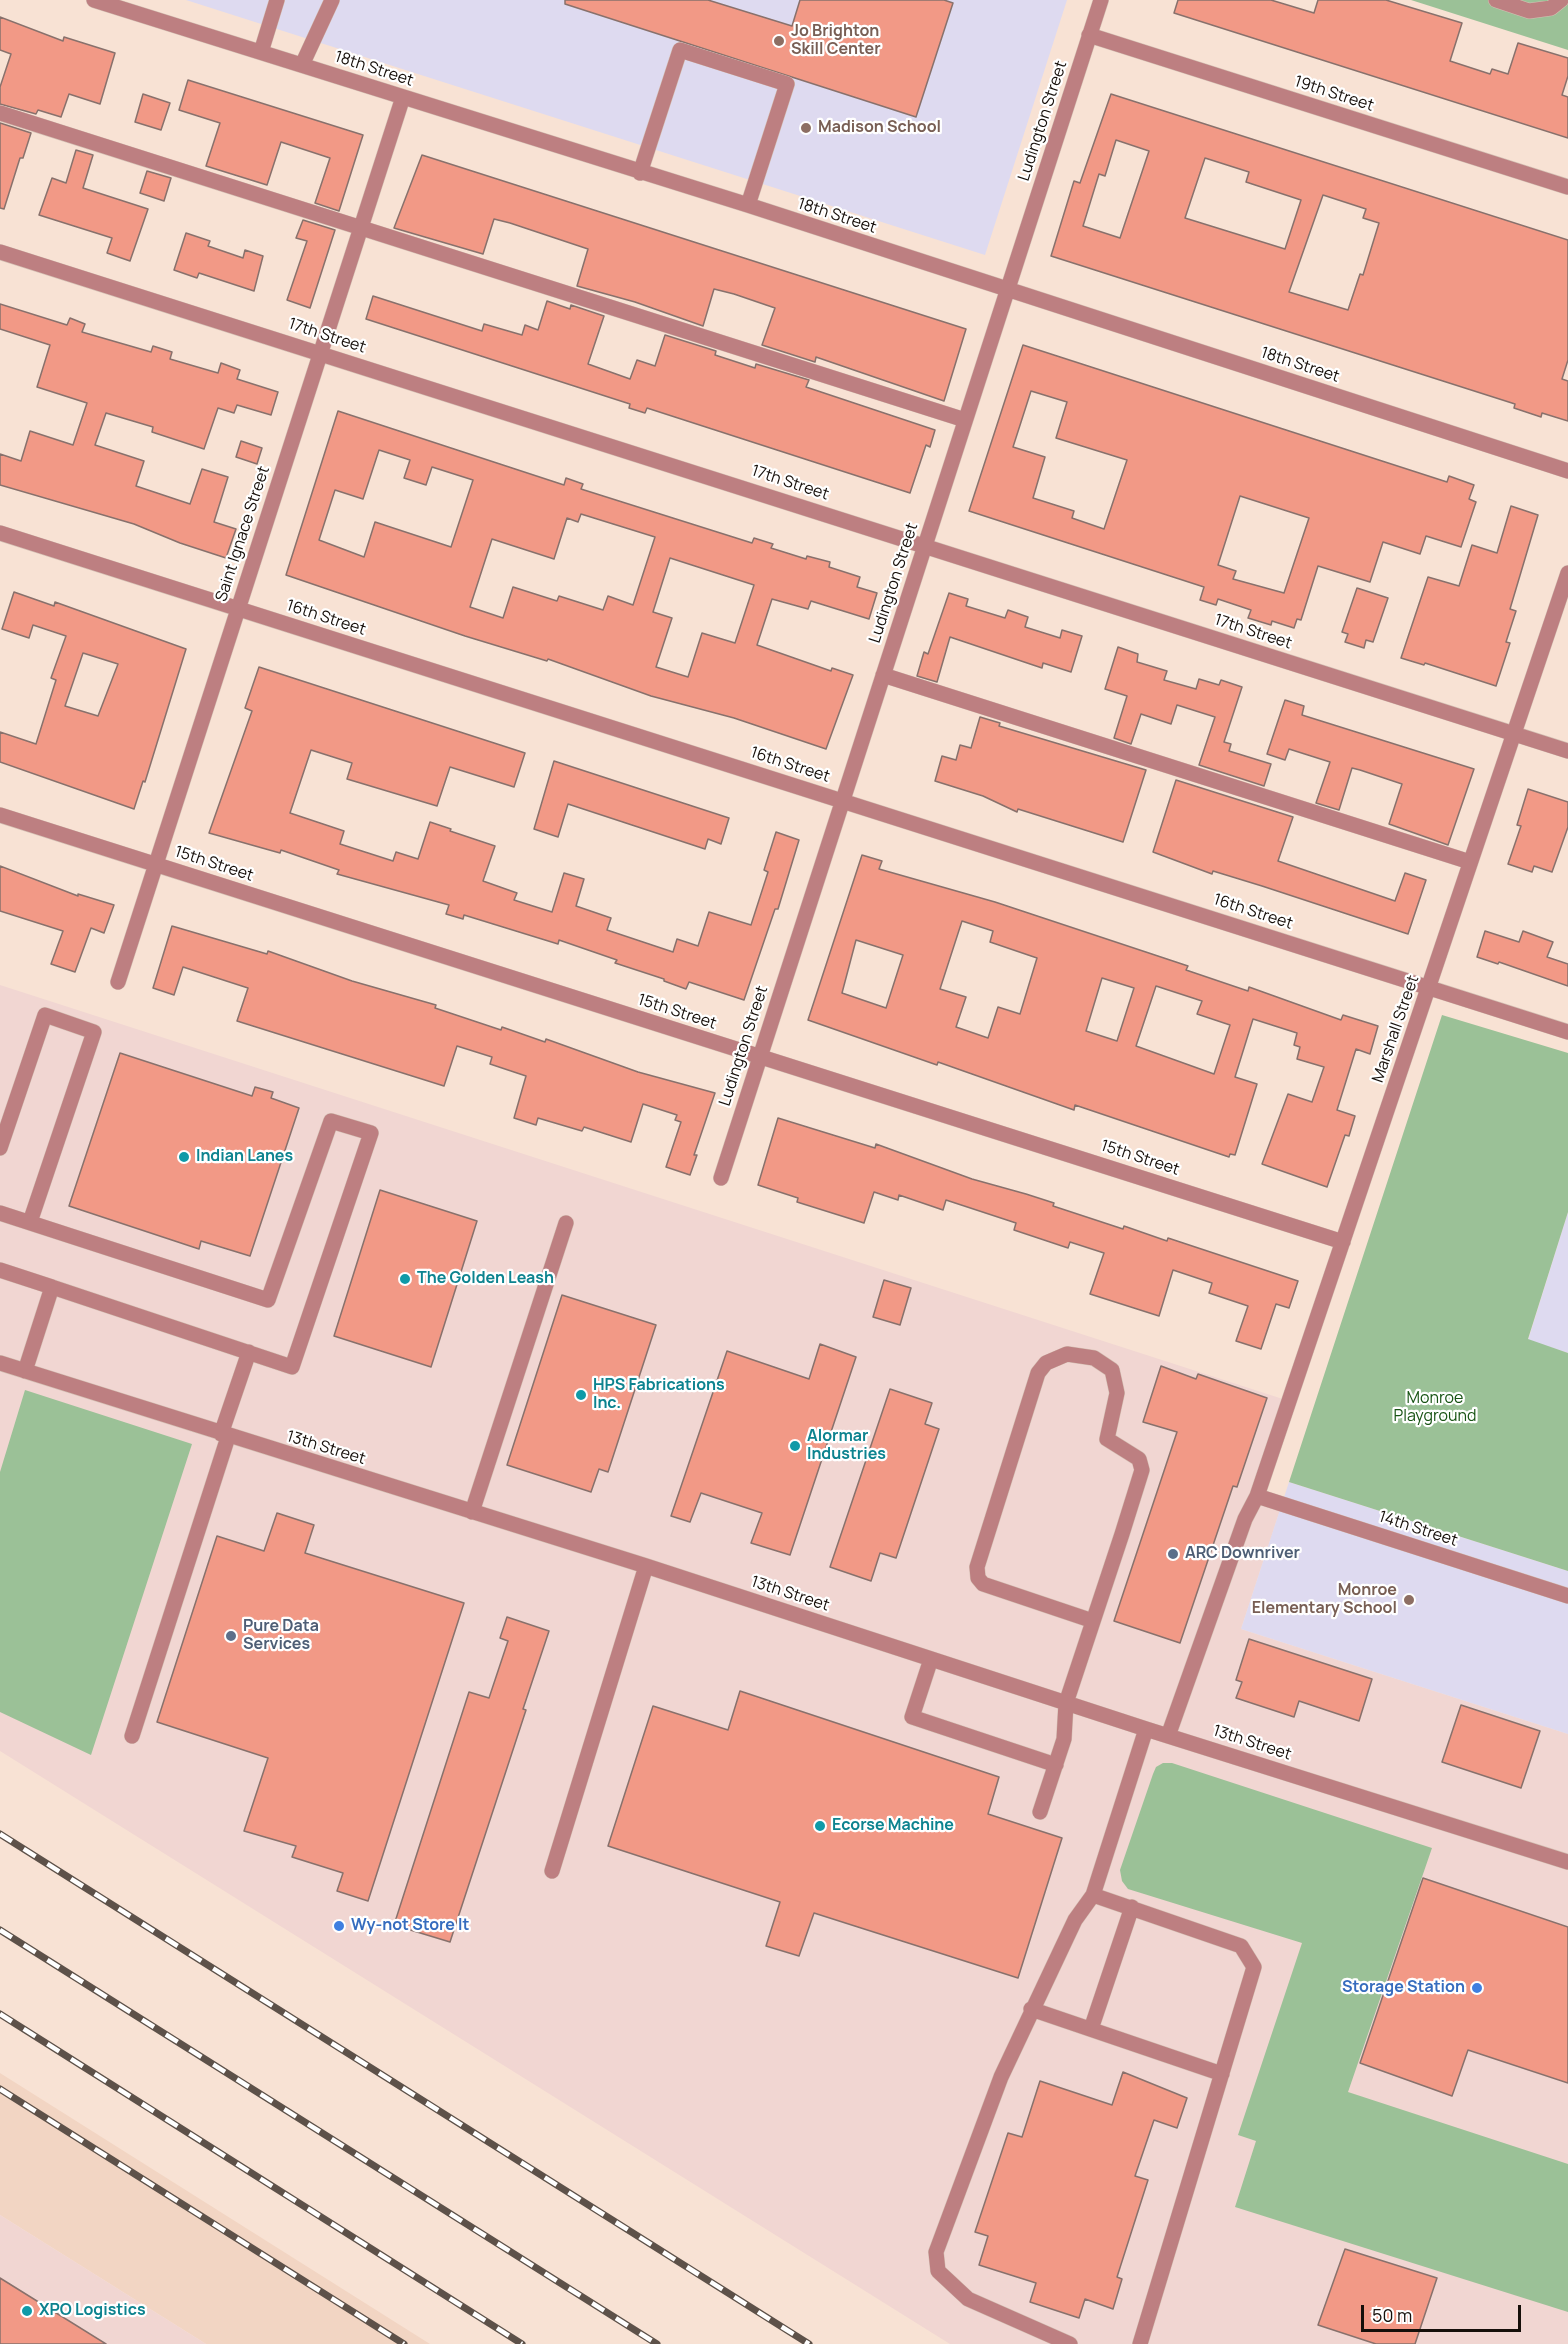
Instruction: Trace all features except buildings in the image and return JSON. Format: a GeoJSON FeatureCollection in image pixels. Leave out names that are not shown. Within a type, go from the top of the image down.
{"type":"FeatureCollection","features":[{"type":"Feature","properties":{"kind":"street","name":"18th Street"},"geometry":{"type":"LineString","coordinates":[[94,0],[748,205],[1568,471]]}},
{"type":"Feature","properties":{"kind":"street"},"geometry":{"type":"LineString","coordinates":[[261,52],[277,0]]}},
{"type":"Feature","properties":{"kind":"street"},"geometry":{"type":"LineString","coordinates":[[302,65],[332,0]]}},
{"type":"Feature","properties":{"kind":"street","name":"Ludington Street"},"geometry":{"type":"LineString","coordinates":[[721,1178],[1101,0]]}},
{"type":"Feature","properties":{"kind":"street"},"geometry":{"type":"LineString","coordinates":[[1496,0],[1530,11],[1551,8],[1561,0]]}},
{"type":"Feature","properties":{"kind":"street","name":"19th Street"},"geometry":{"type":"LineString","coordinates":[[1089,35],[1568,187]]}},
{"type":"Feature","properties":{"kind":"street"},"geometry":{"type":"LineString","coordinates":[[640,173],[680,50],[787,84],[748,205]]}},
{"type":"Feature","properties":{"kind":"street","name":"Saint Ignace Street"},"geometry":{"type":"LineString","coordinates":[[118,982],[404,97]]}},
{"type":"Feature","properties":{"kind":"street"},"geometry":{"type":"LineString","coordinates":[[0,113],[965,420]]}},
{"type":"Feature","properties":{"kind":"street","name":"17th Street"},"geometry":{"type":"LineString","coordinates":[[0,252],[1568,751]]}},
{"type":"Feature","properties":{"kind":"street","name":"16th Street"},"geometry":{"type":"LineString","coordinates":[[0,533],[1568,1032]]}},
{"type":"Feature","properties":{"kind":"street","name":"Marshall Street"},"geometry":{"type":"LineString","coordinates":[[1168,1736],[1245,1519],[1257,1496],[1568,573]]}},
{"type":"Feature","properties":{"kind":"street"},"geometry":{"type":"LineString","coordinates":[[883,675],[1470,862]]}},
{"type":"Feature","properties":{"kind":"street","name":"15th Street"},"geometry":{"type":"LineString","coordinates":[[0,815],[1343,1242]]}},
{"type":"Feature","properties":{"kind":"street"},"geometry":{"type":"LineString","coordinates":[[0,1148],[45,1015],[94,1032],[30,1222]]}},
{"type":"Feature","properties":{"kind":"street"},"geometry":{"type":"LineString","coordinates":[[0,1212],[268,1300],[331,1121],[370,1133],[292,1367],[0,1270]]}},
{"type":"Feature","properties":{"kind":"street"},"geometry":{"type":"LineString","coordinates":[[472,1512],[566,1223]]}},
{"type":"Feature","properties":{"kind":"street"},"geometry":{"type":"LineString","coordinates":[[25,1371],[52,1287]]}},
{"type":"Feature","properties":{"kind":"street"},"geometry":{"type":"LineString","coordinates":[[132,1736],[249,1352]]}},
{"type":"Feature","properties":{"kind":"street"},"geometry":{"type":"LineString","coordinates":[[1040,1812],[1064,1739],[1066,1703],[1093,1621],[1142,1465],[1138,1459],[1107,1439],[1117,1393],[1112,1370],[1094,1358],[1067,1354],[1046,1363],[1038,1373],[977,1567],[978,1578],[983,1584],[1093,1621]]}},
{"type":"Feature","properties":{"kind":"street","name":"13th Street"},"geometry":{"type":"LineString","coordinates":[[0,1363],[225,1436],[646,1566],[1146,1729],[1568,1862]]}},
{"type":"Feature","properties":{"kind":"street","name":"14th Street"},"geometry":{"type":"LineString","coordinates":[[1257,1496],[1568,1596]]}},
{"type":"Feature","properties":{"kind":"street"},"geometry":{"type":"LineString","coordinates":[[552,1871],[646,1566]]}},
{"type":"Feature","properties":{"kind":"street"},"geometry":{"type":"LineString","coordinates":[[932,1659],[912,1717],[1056,1765]]}},
{"type":"Feature","properties":{"kind":"street"},"geometry":{"type":"LineString","coordinates":[[1070,2344],[968,2300],[938,2271],[936,2252],[1001,2077],[1031,2009],[1075,1920],[1093,1895],[1146,1729]]}},
{"type":"Feature","properties":{"kind":"street"},"geometry":{"type":"LineString","coordinates":[[1093,1895],[1241,1946],[1254,1967],[1140,2344]]}},
{"type":"Feature","properties":{"kind":"street"},"geometry":{"type":"LineString","coordinates":[[1091,2029],[1132,1907]]}},
{"type":"Feature","properties":{"kind":"street"},"geometry":{"type":"LineString","coordinates":[[1031,2009],[1222,2074]]}},
{"type":"Feature","properties":{"kind":"shaded area","name":"Madison School"},"geometry":{"type":"Polygon","coordinates":[[[186,0],[1067,0],[985,255],[186,0]]]}},
{"type":"Feature","properties":{"kind":"shaded area"},"geometry":{"type":"Polygon","coordinates":[[[0,985],[1289,1401],[1257,1496],[1282,1504],[1241,1629],[1568,1734],[1568,2344],[950,2344],[0,1751],[0,985]]]}},
{"type":"Feature","properties":{"kind":"shaded area"},"geometry":{"type":"Polygon","coordinates":[[[1568,1212],[1568,1353],[1528,1340],[1568,1212]]]}},
{"type":"Feature","properties":{"kind":"shaded area","name":"Monroe Elementary School"},"geometry":{"type":"Polygon","coordinates":[[[1289,1482],[1568,1571],[1568,1734],[1241,1629],[1289,1482]]]}},
{"type":"Feature","properties":{"kind":"shaded area"},"geometry":{"type":"Polygon","coordinates":[[[0,2073],[430,2344],[206,2344],[0,2215],[0,2073]]]}},
{"type":"Feature","properties":{"kind":"shaded area"},"geometry":{"type":"Polygon","coordinates":[[[0,2215],[206,2344],[0,2344],[0,2215]]]}},
{"type":"Feature","properties":{"kind":"green space"},"geometry":{"type":"Polygon","coordinates":[[[1411,0],[1568,0],[1568,50],[1411,0]]]}},
{"type":"Feature","properties":{"kind":"green space","name":"Monroe Playground"},"geometry":{"type":"Polygon","coordinates":[[[1442,1015],[1568,1053],[1568,1212],[1528,1339],[1568,1353],[1568,1571],[1289,1482],[1442,1015]]]}},
{"type":"Feature","properties":{"kind":"green space"},"geometry":{"type":"Polygon","coordinates":[[[25,1390],[192,1444],[91,1755],[0,1712],[0,1472],[25,1390]]]}},
{"type":"Feature","properties":{"kind":"green space"},"geometry":{"type":"Polygon","coordinates":[[[1163,1763],[1172,1763],[1432,1848],[1348,2092],[1568,2164],[1568,2312],[1235,2207],[1256,2141],[1238,2135],[1302,1943],[1128,1889],[1122,1881],[1120,1870],[1153,1774],[1156,1767],[1163,1763]]]}},
{"type":"Feature","properties":{"kind":"railway"},"geometry":{"type":"LineString","coordinates":[[0,1834],[809,2344]]}},
{"type":"Feature","properties":{"kind":"railway"},"geometry":{"type":"LineString","coordinates":[[0,1930],[657,2344]]}},
{"type":"Feature","properties":{"kind":"railway"},"geometry":{"type":"LineString","coordinates":[[0,2014],[522,2344]]}},
{"type":"Feature","properties":{"kind":"railway"},"geometry":{"type":"LineString","coordinates":[[0,2089],[404,2344]]}},
{"type":"Feature","properties":{"kind":"place","name":"Jo Brighton Skill Center"},"geometry":{"type":"Point","coordinates":[779,41]}},
{"type":"Feature","properties":{"kind":"place","name":"Madison School"},"geometry":{"type":"Point","coordinates":[806,128]}},
{"type":"Feature","properties":{"kind":"place","name":"Indian Lanes"},"geometry":{"type":"Point","coordinates":[184,1157]}},
{"type":"Feature","properties":{"kind":"place","name":"The Golden Leash"},"geometry":{"type":"Point","coordinates":[405,1279]}},
{"type":"Feature","properties":{"kind":"place","name":"HPS Fabrications Inc."},"geometry":{"type":"Point","coordinates":[581,1395]}},
{"type":"Feature","properties":{"kind":"place","name":"Alormar Industries"},"geometry":{"type":"Point","coordinates":[795,1446]}},
{"type":"Feature","properties":{"kind":"place","name":"ARC Downriver"},"geometry":{"type":"Point","coordinates":[1173,1554]}},
{"type":"Feature","properties":{"kind":"place","name":"Monroe Elementary School"},"geometry":{"type":"Point","coordinates":[1409,1600]}},
{"type":"Feature","properties":{"kind":"place","name":"Pure Data Services"},"geometry":{"type":"Point","coordinates":[231,1636]}},
{"type":"Feature","properties":{"kind":"place","name":"Ecorse Machine"},"geometry":{"type":"Point","coordinates":[820,1826]}},
{"type":"Feature","properties":{"kind":"place","name":"Wy-not Store It"},"geometry":{"type":"Point","coordinates":[339,1926]}},
{"type":"Feature","properties":{"kind":"place","name":"Storage Station"},"geometry":{"type":"Point","coordinates":[1477,1988]}},
{"type":"Feature","properties":{"kind":"place","name":"XPO Logistics"},"geometry":{"type":"Point","coordinates":[27,2311]}}]}
